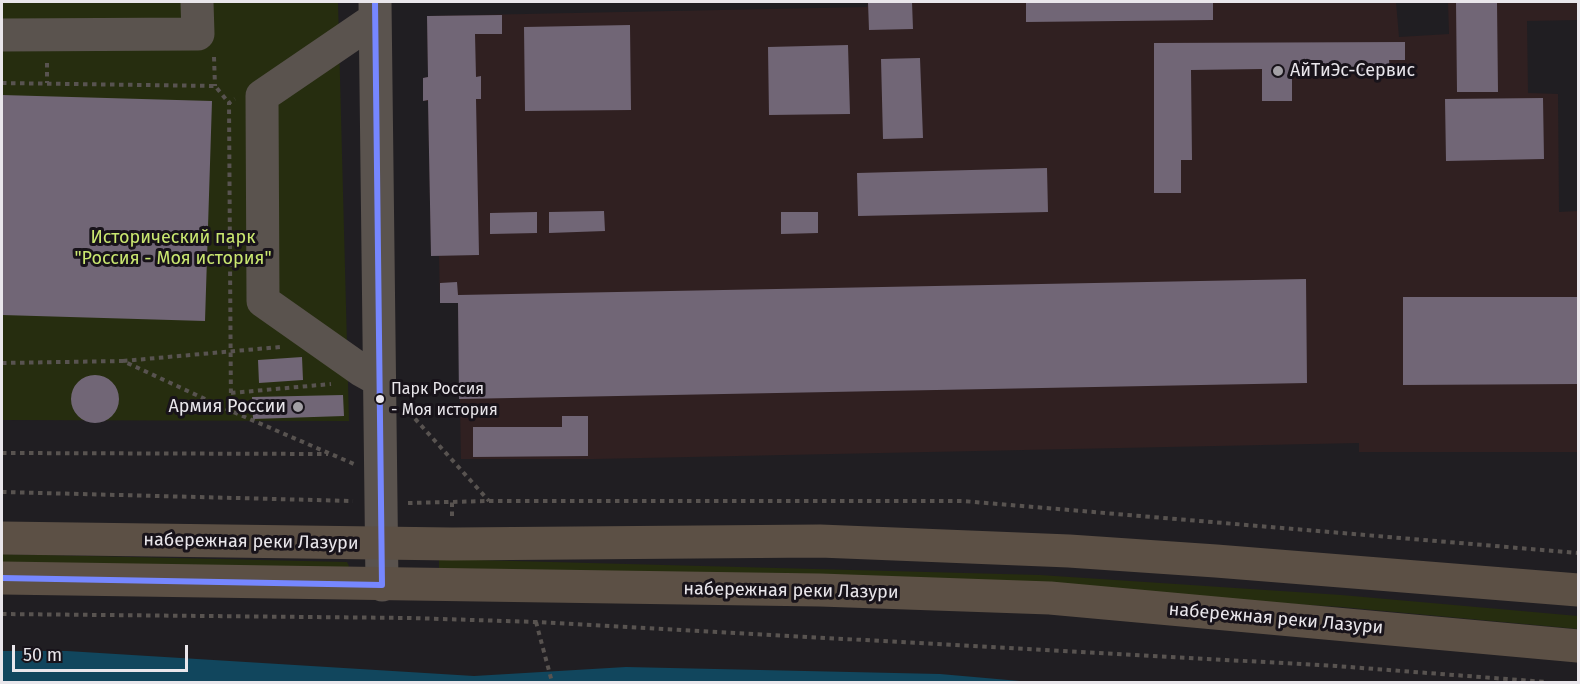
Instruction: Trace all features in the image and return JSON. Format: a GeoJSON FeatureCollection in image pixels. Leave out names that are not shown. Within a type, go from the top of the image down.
{"type":"FeatureCollection","features":[{"type":"Feature","properties":{"kind":"main road","name":"набережная реки Лазури"},"geometry":{"type":"LineString","coordinates":[[2,538],[381,544],[844,542],[1137,555],[1578,590]]}},
{"type":"Feature","properties":{"kind":"main road","name":"набережная реки Лазури"},"geometry":{"type":"LineString","coordinates":[[2,578],[809,590],[1050,598],[1578,646]]}},
{"type":"Feature","properties":{"kind":"street"},"geometry":{"type":"LineString","coordinates":[[2,35],[198,34],[197,2]]}},
{"type":"Feature","properties":{"kind":"street"},"geometry":{"type":"LineString","coordinates":[[375,10],[262,96],[263,302],[379,380]]}},
{"type":"Feature","properties":{"kind":"street"},"geometry":{"type":"LineString","coordinates":[[375,10],[382,585]]}},
{"type":"Feature","properties":{"kind":"path"},"geometry":{"type":"LineString","coordinates":[[2,83],[215,86],[229,103]]}},
{"type":"Feature","properties":{"kind":"path"},"geometry":{"type":"LineString","coordinates":[[2,363],[123,361],[289,346]]}},
{"type":"Feature","properties":{"kind":"path"},"geometry":{"type":"LineString","coordinates":[[123,361],[362,468]]}},
{"type":"Feature","properties":{"kind":"path"},"geometry":{"type":"LineString","coordinates":[[231,393],[335,383]]}},
{"type":"Feature","properties":{"kind":"path"},"geometry":{"type":"LineString","coordinates":[[406,409],[489,501]]}},
{"type":"Feature","properties":{"kind":"path"},"geometry":{"type":"LineString","coordinates":[[2,453],[332,454]]}},
{"type":"Feature","properties":{"kind":"path"},"geometry":{"type":"LineString","coordinates":[[2,492],[381,502],[963,501],[1578,553]]}},
{"type":"Feature","properties":{"kind":"path"},"geometry":{"type":"LineString","coordinates":[[2,614],[410,618],[536,622],[1324,665],[1546,682]]}},
{"type":"Feature","properties":{"kind":"path"},"geometry":{"type":"LineString","coordinates":[[536,622],[552,682]]}},
{"type":"Feature","properties":{"kind":"shaded area"},"geometry":{"type":"Polygon","coordinates":[[[868,2],[1396,2],[1399,37],[1449,34],[1448,2],[1578,2],[1578,20],[1527,21],[1528,93],[1558,94],[1559,212],[1578,211],[1578,452],[1359,452],[1359,443],[594,459],[461,459],[458,303],[440,303],[439,256],[431,256],[428,101],[423,101],[423,78],[428,77],[427,16],[867,7],[868,2]]]}},
{"type":"Feature","properties":{"kind":"green space","name":"Исторический парк \"Россия - Моя история\""},"geometry":{"type":"Polygon","coordinates":[[[2,2],[338,2],[349,421],[2,420],[2,2]]]}},
{"type":"Feature","properties":{"kind":"green space"},"geometry":{"type":"Polygon","coordinates":[[[2,554],[347,562],[349,566],[345,572],[2,565],[2,554]]]}},
{"type":"Feature","properties":{"kind":"green space"},"geometry":{"type":"Polygon","coordinates":[[[439,559],[1040,575],[1341,595],[1578,616],[1578,629],[1341,607],[1044,588],[439,571],[439,559]]]}},
{"type":"Feature","properties":{"kind":"water"},"geometry":{"type":"Polygon","coordinates":[[[2,651],[67,651],[474,676],[626,667],[940,674],[1031,682],[2,682],[2,651]]]}},
{"type":"Feature","properties":{"kind":"building"},"geometry":{"type":"Polygon","coordinates":[[[868,2],[912,2],[913,29],[869,30],[868,2]]]}},
{"type":"Feature","properties":{"kind":"building"},"geometry":{"type":"Polygon","coordinates":[[[1026,2],[1213,2],[1213,20],[1026,22],[1026,2]]]}},
{"type":"Feature","properties":{"kind":"building"},"geometry":{"type":"Polygon","coordinates":[[[1456,2],[1497,2],[1498,92],[1457,92],[1456,2]]]}},
{"type":"Feature","properties":{"kind":"building"},"geometry":{"type":"Polygon","coordinates":[[[502,15],[502,34],[475,34],[476,77],[481,76],[481,99],[476,99],[479,255],[431,256],[428,100],[423,101],[423,78],[428,77],[427,16],[502,15]]]}},
{"type":"Feature","properties":{"kind":"building"},"geometry":{"type":"Polygon","coordinates":[[[630,25],[631,110],[525,111],[524,27],[630,25]]]}},
{"type":"Feature","properties":{"kind":"building"},"geometry":{"type":"Polygon","coordinates":[[[1405,42],[1405,60],[1389,60],[1390,72],[1292,72],[1292,101],[1262,101],[1262,69],[1191,70],[1192,160],[1181,160],[1181,193],[1154,193],[1154,43],[1405,42]]]}},
{"type":"Feature","properties":{"kind":"building"},"geometry":{"type":"Polygon","coordinates":[[[848,45],[850,114],[769,115],[768,47],[848,45]]]}},
{"type":"Feature","properties":{"kind":"building"},"geometry":{"type":"Polygon","coordinates":[[[920,58],[923,138],[883,139],[881,59],[920,58]]]}},
{"type":"Feature","properties":{"kind":"building"},"geometry":{"type":"Polygon","coordinates":[[[2,95],[212,101],[205,321],[2,315],[2,95]]]}},
{"type":"Feature","properties":{"kind":"building"},"geometry":{"type":"Polygon","coordinates":[[[1543,98],[1544,159],[1446,161],[1445,99],[1543,98]]]}},
{"type":"Feature","properties":{"kind":"building"},"geometry":{"type":"Polygon","coordinates":[[[1047,168],[1048,212],[858,216],[857,173],[1047,168]]]}},
{"type":"Feature","properties":{"kind":"building"},"geometry":{"type":"Polygon","coordinates":[[[604,211],[605,231],[549,233],[549,212],[604,211]]]}},
{"type":"Feature","properties":{"kind":"building"},"geometry":{"type":"Polygon","coordinates":[[[537,212],[537,233],[490,234],[490,213],[537,212]]]}},
{"type":"Feature","properties":{"kind":"building"},"geometry":{"type":"Polygon","coordinates":[[[781,212],[818,212],[818,233],[781,234],[781,212]]]}},
{"type":"Feature","properties":{"kind":"building"},"geometry":{"type":"Polygon","coordinates":[[[1306,279],[1307,383],[459,399],[458,303],[440,303],[440,283],[457,282],[458,295],[1306,279]]]}},
{"type":"Feature","properties":{"kind":"building"},"geometry":{"type":"Polygon","coordinates":[[[1403,297],[1578,297],[1578,384],[1403,385],[1403,297]]]}},
{"type":"Feature","properties":{"kind":"building"},"geometry":{"type":"Polygon","coordinates":[[[302,357],[303,380],[259,383],[258,360],[302,357]]]}},
{"type":"Feature","properties":{"kind":"building"},"geometry":{"type":"Polygon","coordinates":[[[95,375],[112,382],[119,399],[112,416],[95,423],[78,416],[71,399],[78,382],[95,375]]]}},
{"type":"Feature","properties":{"kind":"building","name":"Армия России"},"geometry":{"type":"Polygon","coordinates":[[[343,395],[344,416],[253,419],[252,397],[343,395]]]}},
{"type":"Feature","properties":{"kind":"building"},"geometry":{"type":"Polygon","coordinates":[[[562,416],[588,416],[588,456],[473,457],[473,427],[562,427],[562,416]]]}},
{"type":"Feature","properties":{"kind":"transit line"},"geometry":{"type":"LineString","coordinates":[[2,578],[382,585],[375,2]]}},
{"type":"Feature","properties":{"kind":"place","name":"АйТиЭс-Сервис"},"geometry":{"type":"Point","coordinates":[1278,71]}},
{"type":"Feature","properties":{"kind":"place","name":"Парк Россия - Моя история"},"geometry":{"type":"Point","coordinates":[380,399]}},
{"type":"Feature","properties":{"kind":"place","name":"Армия России"},"geometry":{"type":"Point","coordinates":[298,407]}}]}
